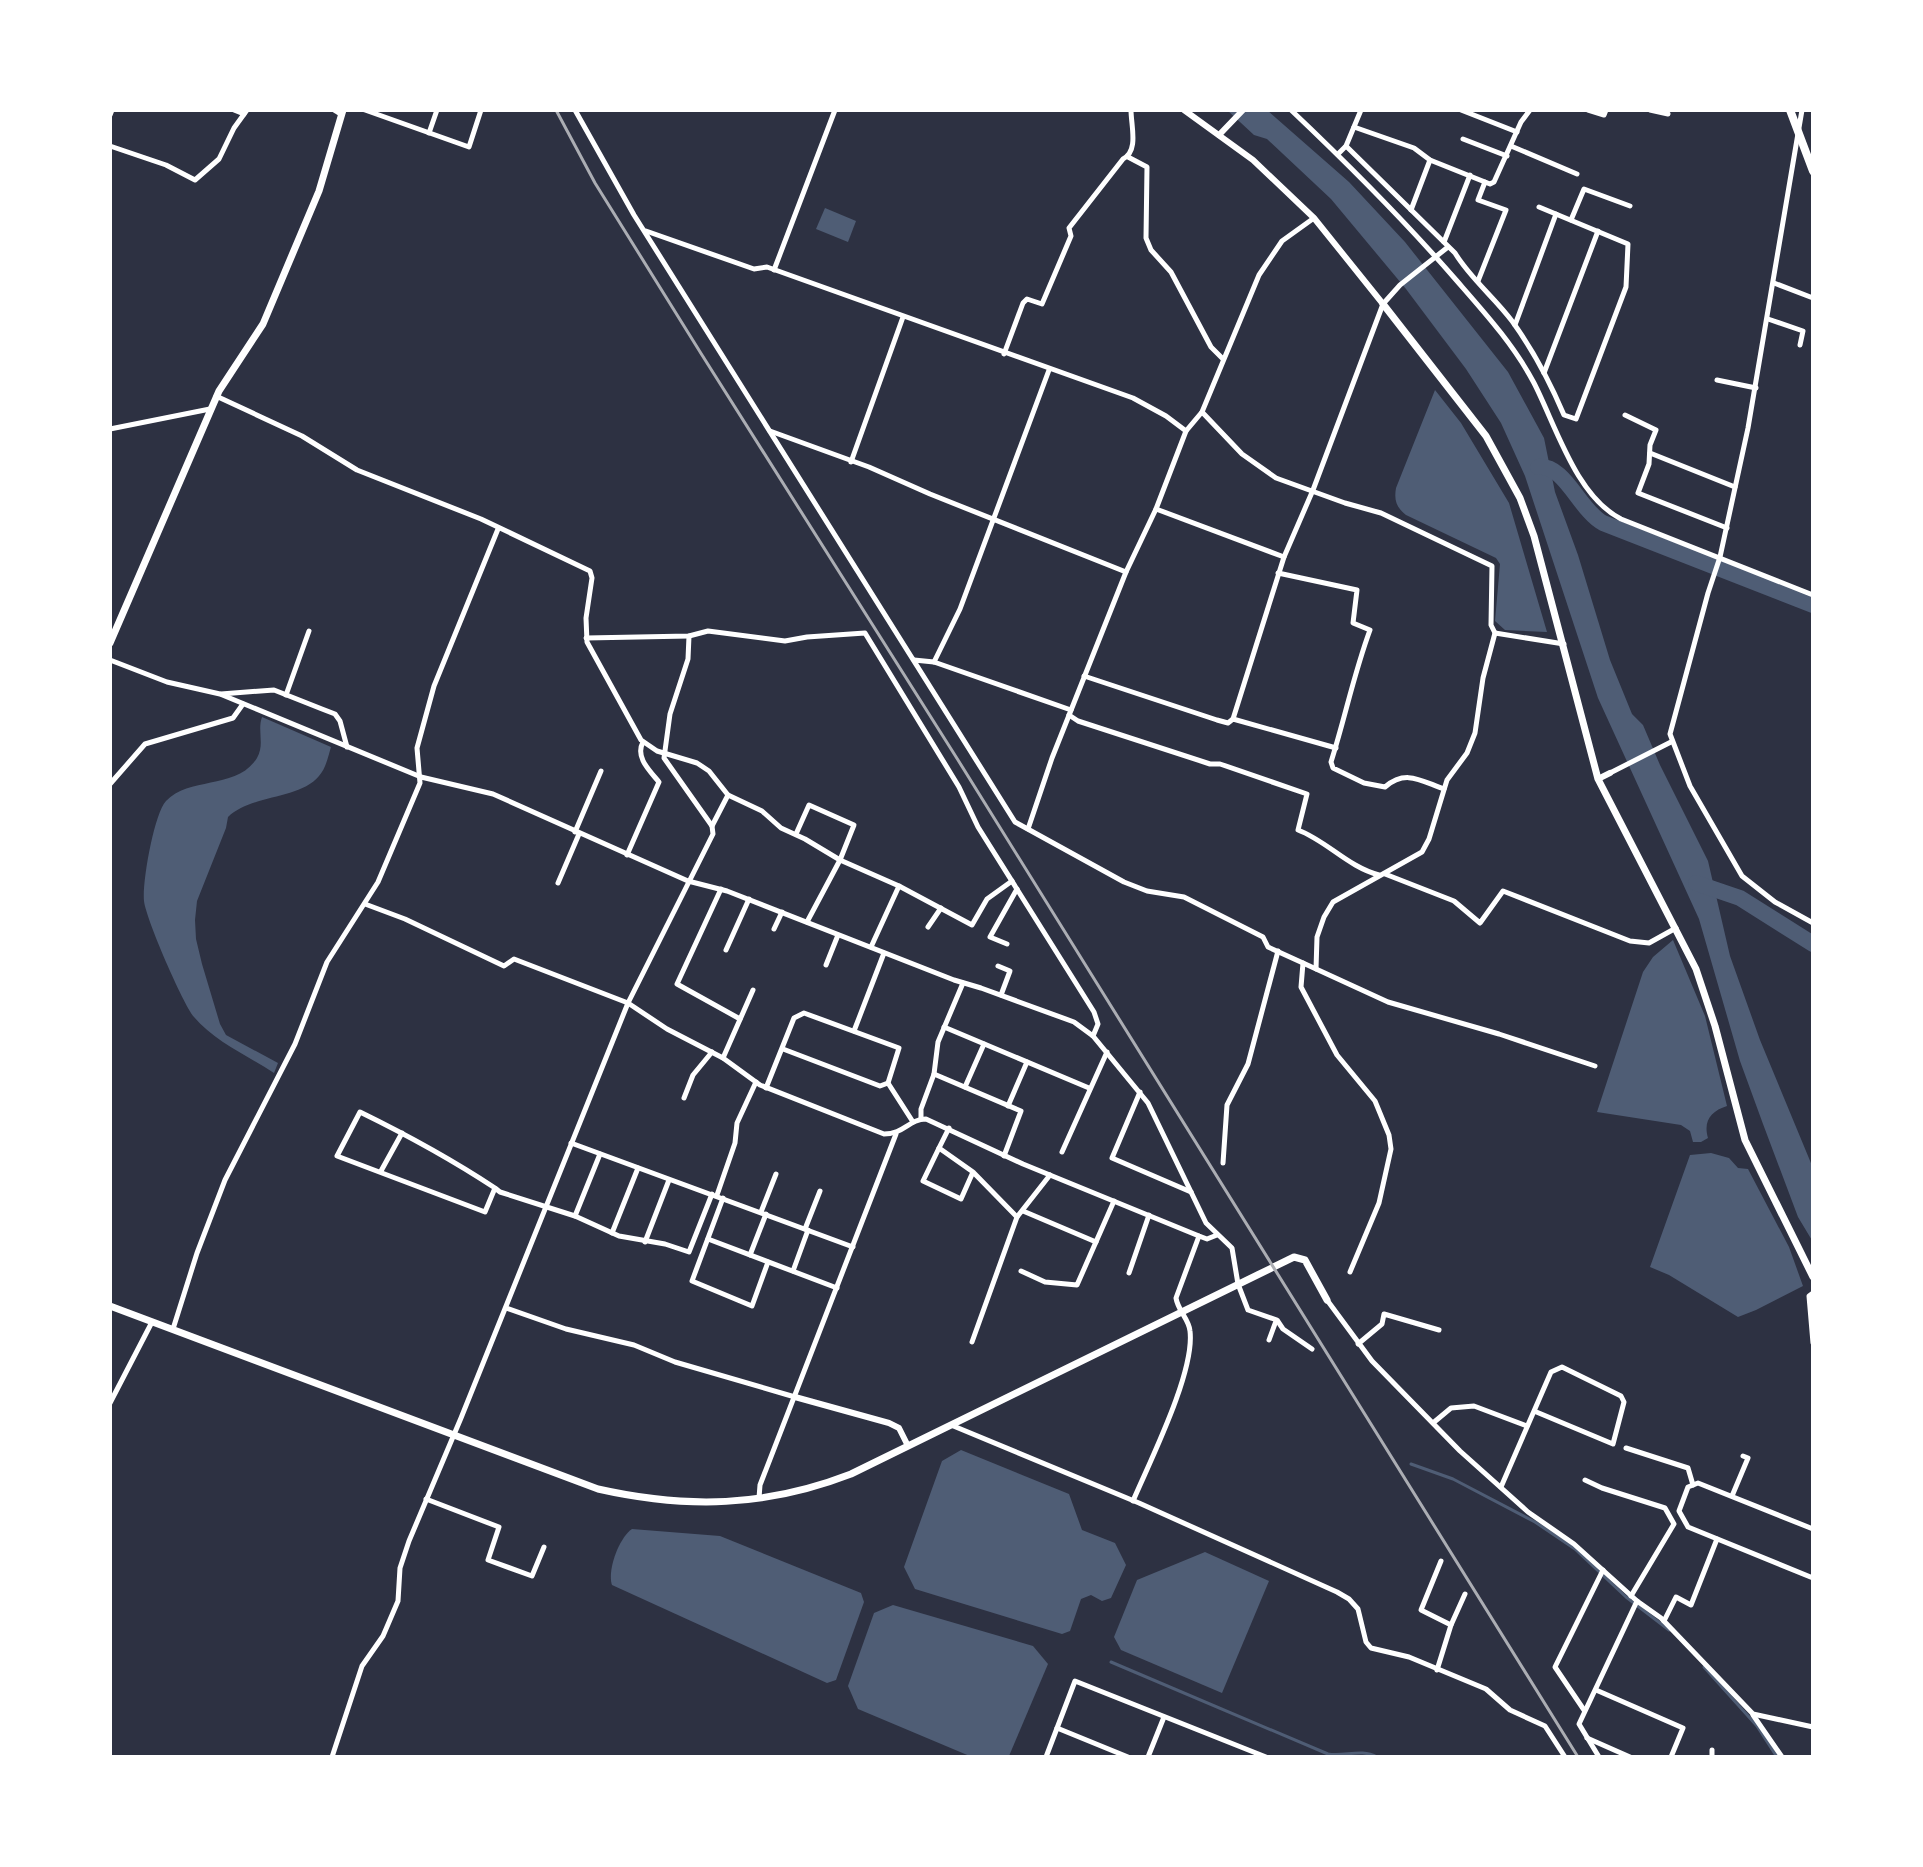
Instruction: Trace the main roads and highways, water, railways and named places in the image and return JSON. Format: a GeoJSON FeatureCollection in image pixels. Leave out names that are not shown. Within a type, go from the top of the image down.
{"type":"FeatureCollection","features":[{"type":"Feature","properties":{"kind":"highway"},"geometry":{"type":"LineString","coordinates":[[1790,110],[1813,171]]}},
{"type":"Feature","properties":{"kind":"main road"},"geometry":{"type":"LineString","coordinates":[[110,643],[216,396],[263,324],[319,191],[340,112]]}},
{"type":"Feature","properties":{"kind":"main road"},"geometry":{"type":"LineString","coordinates":[[1383,304],[1486,436],[1520,498],[1565,645],[1598,779],[1696,969],[1715,1026],[1745,1140],[1813,1277]]}},
{"type":"Feature","properties":{"kind":"main road"},"geometry":{"type":"LineString","coordinates":[[110,1306],[553,1473],[620,1494],[687,1503],[759,1499],[822,1485],[864,1468],[1278,1264],[1300,1257],[1305,1260],[1327,1300]]}},
{"type":"Feature","properties":{"kind":"water"},"geometry":{"type":"Polygon","coordinates":[[[1227,110],[1267,110],[1349,182],[1405,242],[1508,372],[1544,438],[1555,492],[1610,660],[1632,714],[1643,725],[1708,861],[1730,956],[1760,1040],[1813,1168],[1813,1242],[1798,1217],[1740,1061],[1699,919],[1598,698],[1525,476],[1501,423],[1466,369],[1406,289],[1331,199],[1267,139],[1254,135],[1227,110]]]}},
{"type":"Feature","properties":{"kind":"water"},"geometry":{"type":"Polygon","coordinates":[[[825,208],[856,221],[848,242],[816,229],[825,208]]]}},
{"type":"Feature","properties":{"kind":"water"},"geometry":{"type":"Polygon","coordinates":[[[1435,390],[1461,423],[1509,503],[1547,632],[1505,630],[1495,621],[1500,564],[1496,558],[1406,515],[1398,506],[1396,488],[1435,390]]]}},
{"type":"Feature","properties":{"kind":"water"},"geometry":{"type":"Polygon","coordinates":[[[262,717],[331,747],[321,773],[310,784],[250,804],[228,817],[197,901],[195,920],[202,964],[220,1024],[226,1035],[278,1063],[274,1073],[221,1041],[194,1017],[166,961],[144,901],[150,849],[157,820],[166,801],[188,788],[238,775],[248,768],[259,753],[262,717]]]}},
{"type":"Feature","properties":{"kind":"water"},"geometry":{"type":"Polygon","coordinates":[[[1673,940],[1705,1016],[1727,1106],[1710,1118],[1708,1138],[1701,1142],[1693,1142],[1690,1131],[1681,1125],[1597,1112],[1643,972],[1653,957],[1673,940]]]}},
{"type":"Feature","properties":{"kind":"water"},"geometry":{"type":"Polygon","coordinates":[[[1711,1153],[1729,1158],[1738,1168],[1748,1169],[1789,1247],[1803,1286],[1738,1317],[1669,1275],[1650,1267],[1690,1155],[1711,1153]]]}},
{"type":"Feature","properties":{"kind":"water"},"geometry":{"type":"Polygon","coordinates":[[[961,1450],[1069,1494],[1082,1530],[1115,1543],[1126,1565],[1111,1598],[1102,1601],[1091,1595],[1081,1599],[1070,1631],[1062,1634],[915,1589],[904,1567],[942,1461],[961,1450]]]}},
{"type":"Feature","properties":{"kind":"water"},"geometry":{"type":"Polygon","coordinates":[[[632,1529],[720,1536],[861,1593],[864,1602],[836,1680],[827,1683],[612,1585],[615,1555],[632,1529]]]}},
{"type":"Feature","properties":{"kind":"water"},"geometry":{"type":"Polygon","coordinates":[[[1205,1552],[1269,1581],[1222,1693],[1121,1650],[1114,1637],[1137,1580],[1205,1552]]]}},
{"type":"Feature","properties":{"kind":"water"},"geometry":{"type":"Polygon","coordinates":[[[893,1605],[1033,1646],[1048,1664],[1009,1756],[972,1757],[858,1709],[848,1686],[874,1613],[893,1605]]]}},
{"type":"Feature","properties":{"kind":"waterway"},"geometry":{"type":"LineString","coordinates":[[1538,467],[1556,473],[1594,517],[1603,523],[1813,605]]}},
{"type":"Feature","properties":{"kind":"waterway"},"geometry":{"type":"LineString","coordinates":[[1696,883],[1740,898],[1813,944]]}},
{"type":"Feature","properties":{"kind":"waterway"},"geometry":{"type":"LineString","coordinates":[[1411,1464],[1453,1479],[1535,1522],[1575,1549],[1626,1597],[1669,1630]]}},
{"type":"Feature","properties":{"kind":"waterway"},"geometry":{"type":"LineString","coordinates":[[1111,1662],[1328,1754],[1365,1753],[1377,1757]]}},
{"type":"Feature","properties":{"kind":"waterway"},"geometry":{"type":"LineString","coordinates":[[1704,1667],[1757,1726],[1777,1757]]}},
{"type":"Feature","properties":{"kind":"railway"},"geometry":{"type":"LineString","coordinates":[[556,110],[595,183],[1578,1757]]}}]}
